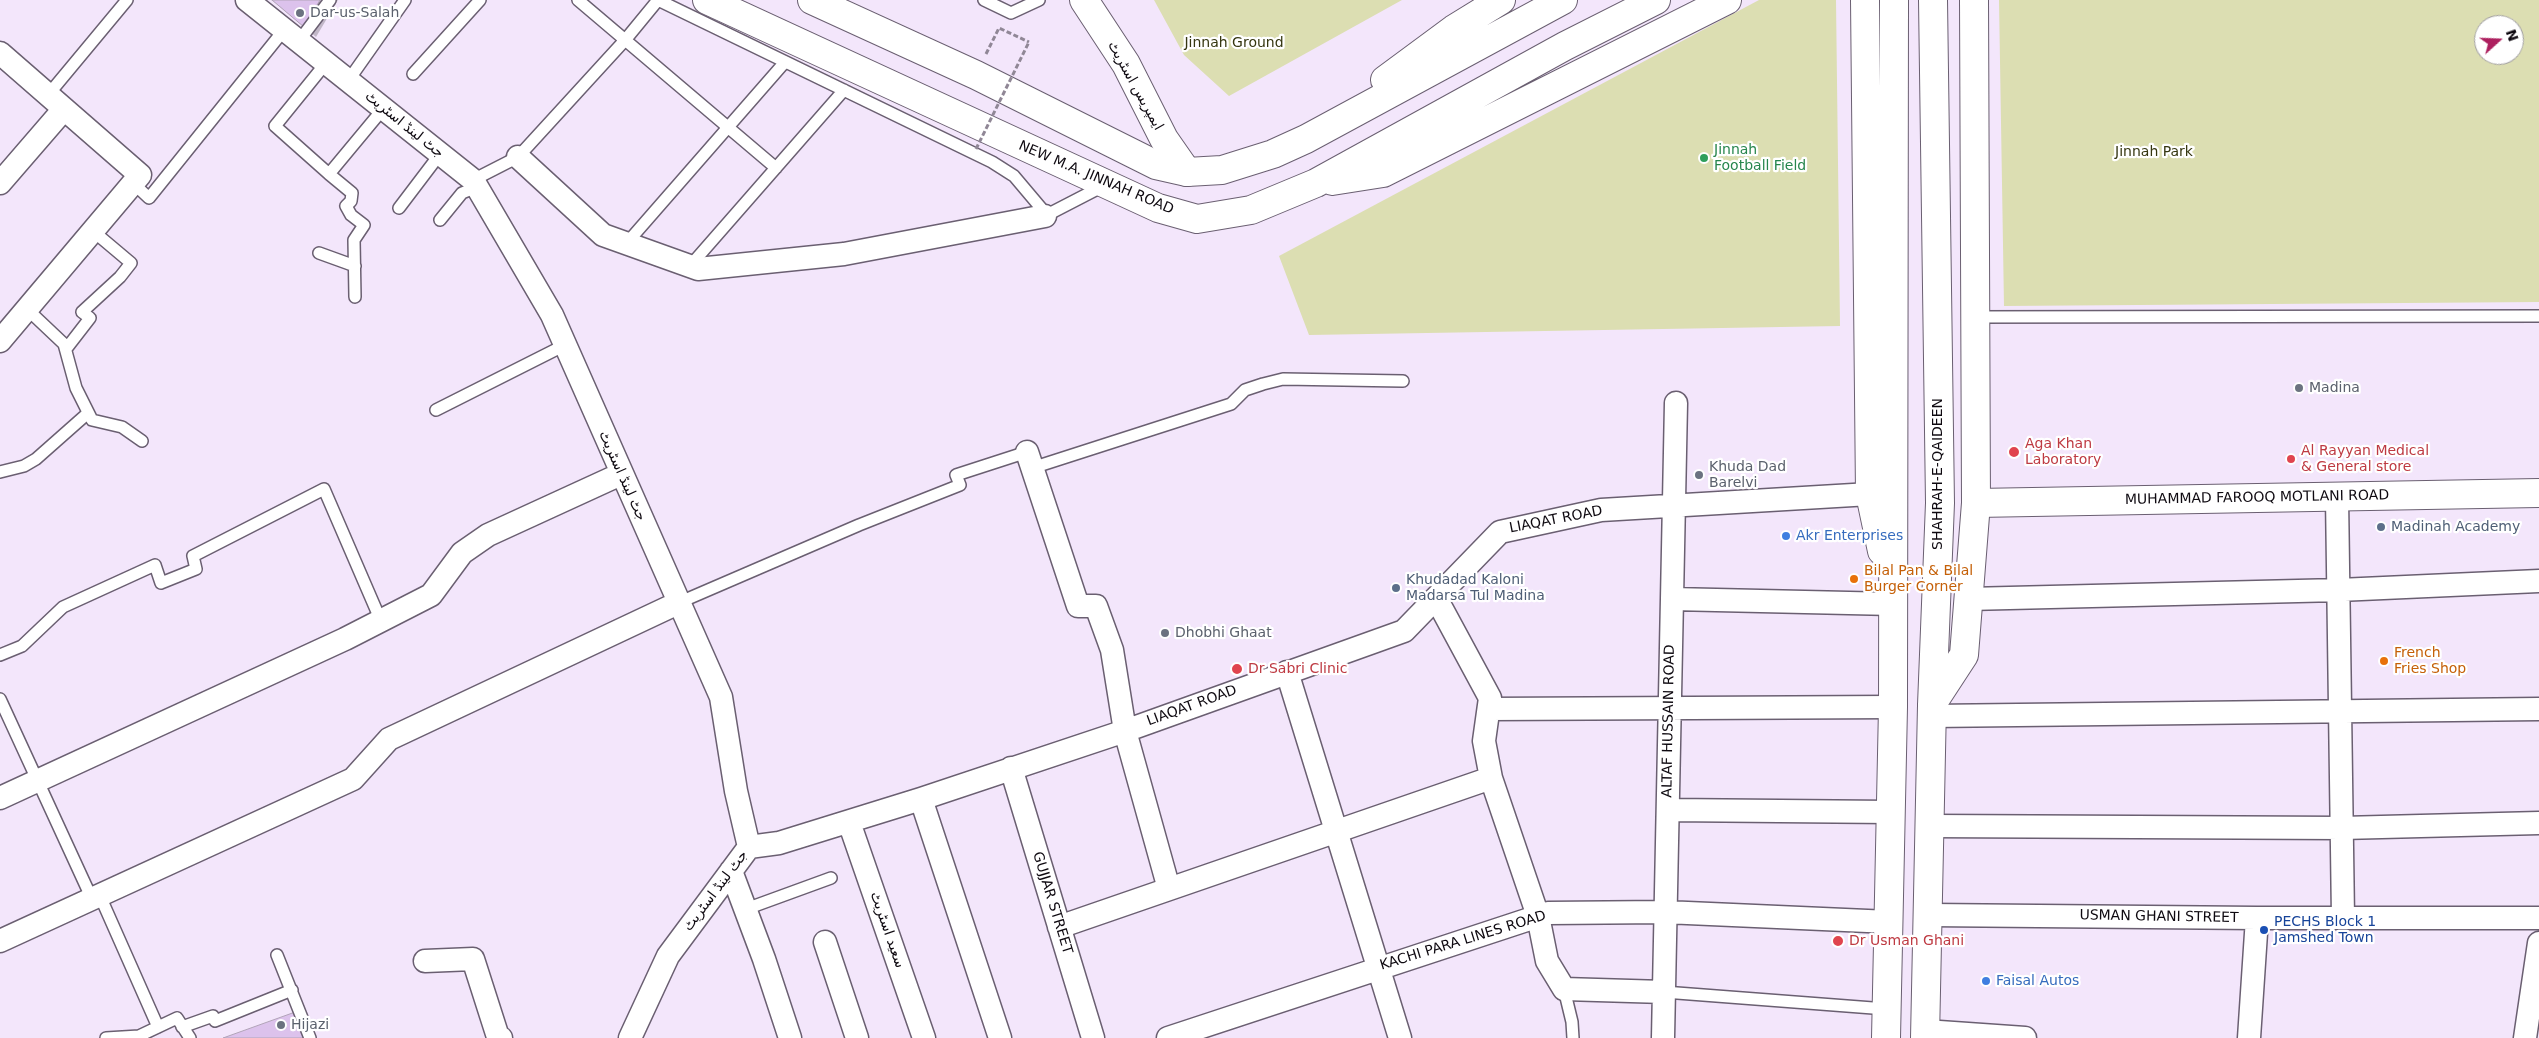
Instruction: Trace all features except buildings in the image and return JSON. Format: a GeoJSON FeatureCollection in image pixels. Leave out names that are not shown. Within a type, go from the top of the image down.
{"type":"FeatureCollection","features":[{"type":"Feature","properties":{"kind":"main road","name":"NEW M.A. JINNAH ROAD"},"geometry":{"type":"LineString","coordinates":[[707,0],[1158,208],[1196,219],[1251,210],[1316,183],[1565,46],[1656,0]]}},
{"type":"Feature","properties":{"kind":"main road"},"geometry":{"type":"LineString","coordinates":[[812,0],[976,75],[1156,165],[1187,172],[1222,170],[1272,154],[1306,139],[1555,4]]}},
{"type":"Feature","properties":{"kind":"main road","name":"ایمپریس اسٹریٹ"},"geometry":{"type":"LineString","coordinates":[[1084,0],[1126,64],[1164,139],[1187,172]]}},
{"type":"Feature","properties":{"kind":"main road"},"geometry":{"type":"LineString","coordinates":[[1306,139],[1454,29],[1501,0]]}},
{"type":"Feature","properties":{"kind":"main road"},"geometry":{"type":"LineString","coordinates":[[1316,183],[1383,174],[1727,0]]}},
{"type":"Feature","properties":{"kind":"main road"},"geometry":{"type":"LineString","coordinates":[[1865,0],[1870,494],[1893,604]]}},
{"type":"Feature","properties":{"kind":"main road"},"geometry":{"type":"LineString","coordinates":[[1886,1038],[1890,922],[1893,707],[1894,0]]}},
{"type":"Feature","properties":{"kind":"main road","name":"SHAHRAH-E-QAIDEEN"},"geometry":{"type":"LineString","coordinates":[[1925,1034],[1929,915],[1931,710],[1940,503],[1933,0]]}},
{"type":"Feature","properties":{"kind":"main road"},"geometry":{"type":"LineString","coordinates":[[1931,710],[1964,655],[1976,503],[1974,0]]}},
{"type":"Feature","properties":{"kind":"main road","name":"MUHAMMAD FAROOQ MOTLANI ROAD"},"geometry":{"type":"LineString","coordinates":[[1976,503],[2539,493]]}},
{"type":"Feature","properties":{"kind":"street","name":"جٹ لینڈ اسٹریٹ"},"geometry":{"type":"LineString","coordinates":[[247,0],[475,184],[552,315],[721,698],[736,791],[749,847],[668,956],[630,1038]]}},
{"type":"Feature","properties":{"kind":"street"},"geometry":{"type":"LineString","coordinates":[[0,53],[140,176],[0,341]]}},
{"type":"Feature","properties":{"kind":"street"},"geometry":{"type":"LineString","coordinates":[[0,183],[56,102]]}},
{"type":"Feature","properties":{"kind":"street"},"geometry":{"type":"LineString","coordinates":[[518,157],[603,236],[698,269],[844,254],[1044,216]]}},
{"type":"Feature","properties":{"kind":"street","name":"ALTAF HUSSAIN ROAD"},"geometry":{"type":"LineString","coordinates":[[1663,1038],[1676,403]]}},
{"type":"Feature","properties":{"kind":"street"},"geometry":{"type":"LineString","coordinates":[[1029,460],[1078,606],[1096,606],[1112,650],[1125,731],[1170,889]]}},
{"type":"Feature","properties":{"kind":"street"},"geometry":{"type":"LineString","coordinates":[[0,798],[431,595],[462,553],[488,535],[621,474]]}},
{"type":"Feature","properties":{"kind":"street","name":"LIAQAT ROAD"},"geometry":{"type":"LineString","coordinates":[[749,847],[779,843],[922,799],[1125,731],[1404,631],[1500,532],[1601,510],[1870,494]]}},
{"type":"Feature","properties":{"kind":"street"},"geometry":{"type":"LineString","coordinates":[[2337,497],[2343,918]]}},
{"type":"Feature","properties":{"kind":"street"},"geometry":{"type":"LineString","coordinates":[[1968,599],[2339,590],[2539,581]]}},
{"type":"Feature","properties":{"kind":"street"},"geometry":{"type":"LineString","coordinates":[[1436,598],[1490,698],[1484,741],[1491,778],[1538,916],[1547,961],[1564,989],[1664,992]]}},
{"type":"Feature","properties":{"kind":"street"},"geometry":{"type":"LineString","coordinates":[[1672,599],[1893,604]]}},
{"type":"Feature","properties":{"kind":"street"},"geometry":{"type":"LineString","coordinates":[[0,941],[353,779],[389,739],[678,603]]}},
{"type":"Feature","properties":{"kind":"street"},"geometry":{"type":"LineString","coordinates":[[1287,672],[1380,967],[1397,1037]]}},
{"type":"Feature","properties":{"kind":"street"},"geometry":{"type":"LineString","coordinates":[[1488,709],[1893,707]]}},
{"type":"Feature","properties":{"kind":"street"},"geometry":{"type":"LineString","coordinates":[[1931,710],[2539,709]]}},
{"type":"Feature","properties":{"kind":"street","name":"GUJJAR STREET"},"geometry":{"type":"LineString","coordinates":[[1011,768],[1093,1038]]}},
{"type":"Feature","properties":{"kind":"street"},"geometry":{"type":"LineString","coordinates":[[1059,928],[1491,778]]}},
{"type":"Feature","properties":{"kind":"street"},"geometry":{"type":"LineString","coordinates":[[922,799],[1000,1038]]}},
{"type":"Feature","properties":{"kind":"street"},"geometry":{"type":"LineString","coordinates":[[1668,810],[1891,812]]}},
{"type":"Feature","properties":{"kind":"street","name":"سعید اسٹریٹ"},"geometry":{"type":"LineString","coordinates":[[849,822],[924,1038]]}},
{"type":"Feature","properties":{"kind":"street"},"geometry":{"type":"LineString","coordinates":[[1930,826],[2342,828],[2539,823]]}},
{"type":"Feature","properties":{"kind":"street"},"geometry":{"type":"LineString","coordinates":[[731,872],[746,909],[790,1038]]}},
{"type":"Feature","properties":{"kind":"street","name":"KACHI PARA LINES ROAD"},"geometry":{"type":"LineString","coordinates":[[1168,1038],[1213,1031],[1380,967],[1548,913],[1665,912],[1890,922]]}},
{"type":"Feature","properties":{"kind":"street","name":"USMAN GHANI STREET"},"geometry":{"type":"LineString","coordinates":[[1929,915],[2539,918]]}},
{"type":"Feature","properties":{"kind":"street"},"geometry":{"type":"LineString","coordinates":[[2248,1038],[2257,918]]}},
{"type":"Feature","properties":{"kind":"street"},"geometry":{"type":"LineString","coordinates":[[825,942],[858,1038]]}},
{"type":"Feature","properties":{"kind":"street"},"geometry":{"type":"LineString","coordinates":[[2525,1038],[2539,943]]}},
{"type":"Feature","properties":{"kind":"street"},"geometry":{"type":"LineString","coordinates":[[425,961],[473,958],[498,1037],[501,1038]]}},
{"type":"Feature","properties":{"kind":"street"},"geometry":{"type":"LineString","coordinates":[[1925,1034],[2026,1038]]}},
{"type":"Feature","properties":{"kind":"lane"},"geometry":{"type":"LineString","coordinates":[[56,102],[127,0]]}},
{"type":"Feature","properties":{"kind":"lane"},"geometry":{"type":"LineString","coordinates":[[133,183],[149,198],[292,36],[330,0]]}},
{"type":"Feature","properties":{"kind":"lane"},"geometry":{"type":"LineString","coordinates":[[348,81],[405,0]]}},
{"type":"Feature","properties":{"kind":"lane"},"geometry":{"type":"LineString","coordinates":[[413,74],[480,0]]}},
{"type":"Feature","properties":{"kind":"lane"},"geometry":{"type":"LineString","coordinates":[[578,0],[776,168]]}},
{"type":"Feature","properties":{"kind":"lane"},"geometry":{"type":"LineString","coordinates":[[440,220],[462,193],[518,157],[626,39],[658,0],[976,153],[1014,176],[1041,208],[1044,216],[1106,184]]}},
{"type":"Feature","properties":{"kind":"lane"},"geometry":{"type":"LineString","coordinates":[[984,0],[1012,13],[1039,0]]}},
{"type":"Feature","properties":{"kind":"lane"},"geometry":{"type":"LineString","coordinates":[[626,244],[785,62]]}},
{"type":"Feature","properties":{"kind":"lane"},"geometry":{"type":"LineString","coordinates":[[326,63],[275,126],[352,193],[351,201],[346,206],[351,215],[364,225],[354,240],[355,298]]}},
{"type":"Feature","properties":{"kind":"lane"},"geometry":{"type":"LineString","coordinates":[[690,266],[844,90]]}},
{"type":"Feature","properties":{"kind":"lane"},"geometry":{"type":"LineString","coordinates":[[329,174],[383,108]]}},
{"type":"Feature","properties":{"kind":"lane"},"geometry":{"type":"LineString","coordinates":[[399,208],[440,154]]}},
{"type":"Feature","properties":{"kind":"lane"},"geometry":{"type":"LineString","coordinates":[[66,348],[90,318],[82,312],[120,277],[131,263],[93,231]]}},
{"type":"Feature","properties":{"kind":"lane"},"geometry":{"type":"LineString","coordinates":[[319,253],[355,266]]}},
{"type":"Feature","properties":{"kind":"lane"},"geometry":{"type":"LineString","coordinates":[[27,309],[56,335],[66,348],[76,388],[92,420],[122,427],[142,441]]}},
{"type":"Feature","properties":{"kind":"lane"},"geometry":{"type":"LineString","coordinates":[[1975,317],[2539,316]]}},
{"type":"Feature","properties":{"kind":"lane"},"geometry":{"type":"LineString","coordinates":[[436,410],[565,345]]}},
{"type":"Feature","properties":{"kind":"lane"},"geometry":{"type":"LineString","coordinates":[[678,603],[859,525],[960,485],[956,475],[1029,460],[1231,404],[1245,390],[1283,379],[1403,381]]}},
{"type":"Feature","properties":{"kind":"lane"},"geometry":{"type":"LineString","coordinates":[[0,472],[24,466],[36,459],[88,413]]}},
{"type":"Feature","properties":{"kind":"lane"},"geometry":{"type":"LineString","coordinates":[[0,655],[22,646],[63,607],[155,565],[161,583],[196,568],[193,556],[324,489],[381,620]]}},
{"type":"Feature","properties":{"kind":"lane"},"geometry":{"type":"LineString","coordinates":[[0,699],[158,1027]]}},
{"type":"Feature","properties":{"kind":"lane"},"geometry":{"type":"LineString","coordinates":[[746,909],[831,878]]}},
{"type":"Feature","properties":{"kind":"lane"},"geometry":{"type":"LineString","coordinates":[[277,956],[310,1038]]}},
{"type":"Feature","properties":{"kind":"lane"},"geometry":{"type":"LineString","coordinates":[[1564,989],[1572,1022],[1573,1038]]}},
{"type":"Feature","properties":{"kind":"lane"},"geometry":{"type":"LineString","coordinates":[[182,1027],[213,1016],[215,1021],[292,990]]}},
{"type":"Feature","properties":{"kind":"lane"},"geometry":{"type":"LineString","coordinates":[[1664,992],[1887,1010]]}},
{"type":"Feature","properties":{"kind":"lane"},"geometry":{"type":"LineString","coordinates":[[106,1038],[139,1036],[177,1018],[190,1038]]}},
{"type":"Feature","properties":{"kind":"path"},"geometry":{"type":"LineString","coordinates":[[976,149],[1028,42],[999,28]]}},
{"type":"Feature","properties":{"kind":"green space","name":"Jinnah Ground"},"geometry":{"type":"Polygon","coordinates":[[[1154,0],[1402,0],[1229,96],[1184,55],[1154,0]]]}},
{"type":"Feature","properties":{"kind":"green space"},"geometry":{"type":"Polygon","coordinates":[[[1759,0],[1836,0],[1840,326],[1309,335],[1279,256],[1759,0]]]}},
{"type":"Feature","properties":{"kind":"green space","name":"Jinnah Park"},"geometry":{"type":"Polygon","coordinates":[[[1999,0],[2539,0],[2539,302],[2004,306],[1999,0]]]}},
{"type":"Feature","properties":{"kind":"place","name":"Dar-us-Salah"},"geometry":{"type":"Point","coordinates":[300,13]}},
{"type":"Feature","properties":{"kind":"place","name":"Jinnah Football Field"},"geometry":{"type":"Point","coordinates":[1704,158]}},
{"type":"Feature","properties":{"kind":"place","name":"Madina"},"geometry":{"type":"Point","coordinates":[2299,388]}},
{"type":"Feature","properties":{"kind":"place","name":"Aga Khan Laboratory"},"geometry":{"type":"Point","coordinates":[2014,452]}},
{"type":"Feature","properties":{"kind":"place","name":"Al Rayyan Medical & General store"},"geometry":{"type":"Point","coordinates":[2291,459]}},
{"type":"Feature","properties":{"kind":"place","name":"Khuda Dad Barelvi"},"geometry":{"type":"Point","coordinates":[1699,475]}},
{"type":"Feature","properties":{"kind":"place","name":"Madinah Academy"},"geometry":{"type":"Point","coordinates":[2381,527]}},
{"type":"Feature","properties":{"kind":"place","name":"Akr Enterprises"},"geometry":{"type":"Point","coordinates":[1786,536]}},
{"type":"Feature","properties":{"kind":"place","name":"Bilal Pan & Bilal Burger Corner"},"geometry":{"type":"Point","coordinates":[1854,579]}},
{"type":"Feature","properties":{"kind":"place","name":"Khudadad Kaloni Madarsa Tul Madina"},"geometry":{"type":"Point","coordinates":[1396,588]}},
{"type":"Feature","properties":{"kind":"place","name":"Dhobhi Ghaat"},"geometry":{"type":"Point","coordinates":[1165,633]}},
{"type":"Feature","properties":{"kind":"place","name":"French Fries Shop"},"geometry":{"type":"Point","coordinates":[2384,661]}},
{"type":"Feature","properties":{"kind":"place","name":"Dr Sabri Clinic"},"geometry":{"type":"Point","coordinates":[1237,669]}},
{"type":"Feature","properties":{"kind":"place","name":"PECHS Block 1 Jamshed Town"},"geometry":{"type":"Point","coordinates":[2264,930]}},
{"type":"Feature","properties":{"kind":"place","name":"Dr Usman Ghani"},"geometry":{"type":"Point","coordinates":[1838,941]}},
{"type":"Feature","properties":{"kind":"place","name":"Faisal Autos"},"geometry":{"type":"Point","coordinates":[1986,981]}},
{"type":"Feature","properties":{"kind":"place","name":"Hijazi"},"geometry":{"type":"Point","coordinates":[281,1025]}}]}
